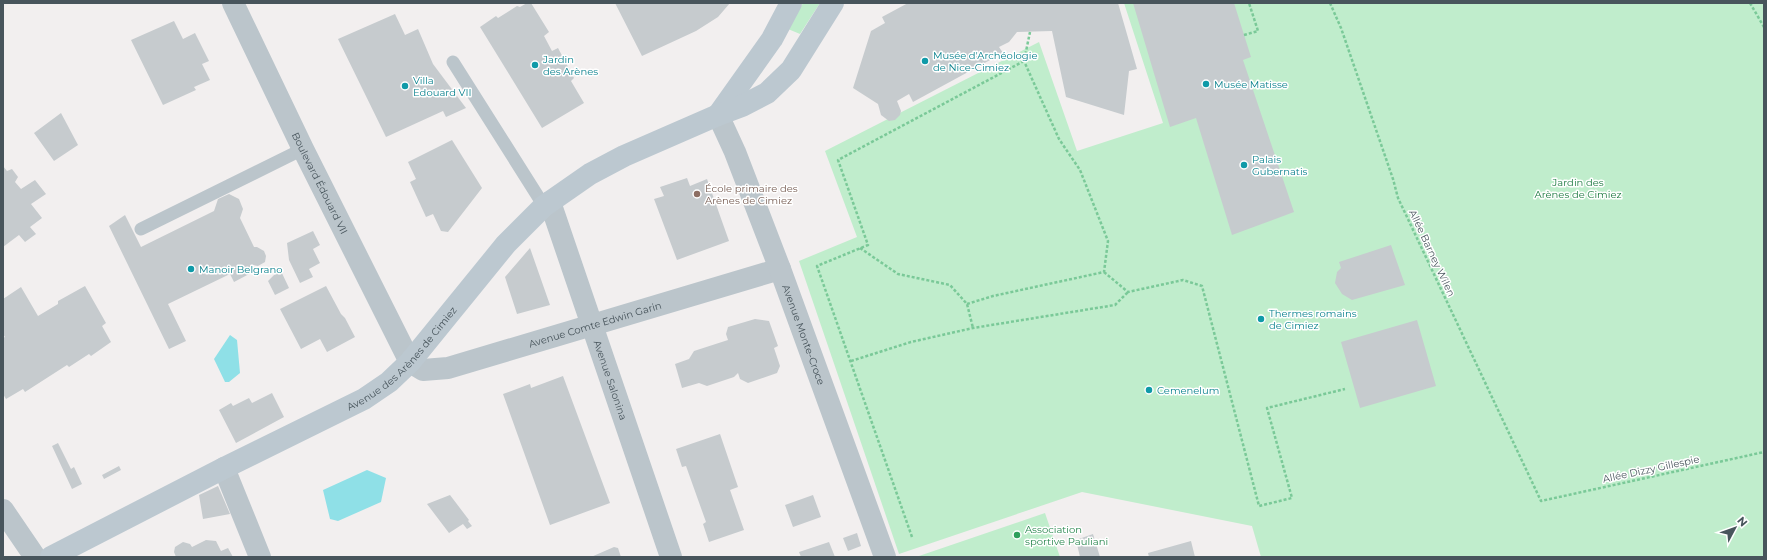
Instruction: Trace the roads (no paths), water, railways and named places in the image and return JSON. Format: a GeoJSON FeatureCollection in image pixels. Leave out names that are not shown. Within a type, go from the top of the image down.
{"type":"FeatureCollection","features":[{"type":"Feature","properties":{"kind":"street","name":"Boulevard Édouard VII"},"geometry":{"type":"LineString","coordinates":[[233,3],[303,149],[410,362]]}},
{"type":"Feature","properties":{"kind":"street"},"geometry":{"type":"LineString","coordinates":[[718,115],[772,38],[792,3]]}},
{"type":"Feature","properties":{"kind":"street","name":"Avenue des Arènes de Cimiez"},"geometry":{"type":"LineString","coordinates":[[51,557],[224,468],[364,399],[389,382],[410,362],[506,244],[547,204],[590,174],[624,156],[742,106],[767,93],[791,70],[833,3]]}},
{"type":"Feature","properties":{"kind":"street","name":"Avenue Monte-Croce"},"geometry":{"type":"LineString","coordinates":[[718,115],[735,152],[780,269],[885,557]]}},
{"type":"Feature","properties":{"kind":"street","name":"Avenue Salonina"},"geometry":{"type":"LineString","coordinates":[[547,204],[591,325],[671,557]]}},
{"type":"Feature","properties":{"kind":"street","name":"Avenue Comte Edwin Garin"},"geometry":{"type":"LineString","coordinates":[[410,362],[423,370],[448,368],[780,269]]}},
{"type":"Feature","properties":{"kind":"street"},"geometry":{"type":"LineString","coordinates":[[224,468],[260,557]]}},
{"type":"Feature","properties":{"kind":"street"},"geometry":{"type":"LineString","coordinates":[[3,510],[35,557]]}},
{"type":"Feature","properties":{"kind":"lane"},"geometry":{"type":"LineString","coordinates":[[453,62],[547,204]]}},
{"type":"Feature","properties":{"kind":"lane"},"geometry":{"type":"LineString","coordinates":[[141,229],[303,149]]}},
{"type":"Feature","properties":{"kind":"water"},"geometry":{"type":"Polygon","coordinates":[[[230,335],[237,340],[240,373],[229,382],[225,382],[214,359],[230,335]]]}},
{"type":"Feature","properties":{"kind":"water"},"geometry":{"type":"Polygon","coordinates":[[[367,470],[386,478],[381,502],[338,521],[330,519],[323,490],[367,470]]]}},
{"type":"Feature","properties":{"kind":"place","name":"Musée d'Archéologie de Nice-Cimiez"},"geometry":{"type":"Point","coordinates":[925,61]}},
{"type":"Feature","properties":{"kind":"place","name":"Jardin des Arènes"},"geometry":{"type":"Point","coordinates":[535,65]}},
{"type":"Feature","properties":{"kind":"place","name":"Musée Matisse"},"geometry":{"type":"Point","coordinates":[1206,84]}},
{"type":"Feature","properties":{"kind":"place","name":"Villa Edouard VII"},"geometry":{"type":"Point","coordinates":[405,86]}},
{"type":"Feature","properties":{"kind":"place","name":"Palais Gubernatis"},"geometry":{"type":"Point","coordinates":[1244,165]}},
{"type":"Feature","properties":{"kind":"place","name":"École primaire des Arènes de Cimiez"},"geometry":{"type":"Point","coordinates":[697,194]}},
{"type":"Feature","properties":{"kind":"place","name":"Manoir Belgrano"},"geometry":{"type":"Point","coordinates":[191,269]}},
{"type":"Feature","properties":{"kind":"place","name":"Thermes romains de Cimiez"},"geometry":{"type":"Point","coordinates":[1261,319]}},
{"type":"Feature","properties":{"kind":"place","name":"Cemenelum"},"geometry":{"type":"Point","coordinates":[1149,390]}},
{"type":"Feature","properties":{"kind":"place","name":"Association sportive Pauliani"},"geometry":{"type":"Point","coordinates":[1017,535]}},
{"type":"Feature","properties":{"kind":"park label","name":"Jardin des Arènes de Cimiez"},"geometry":{"type":"Point","coordinates":[1578,188]}}]}
